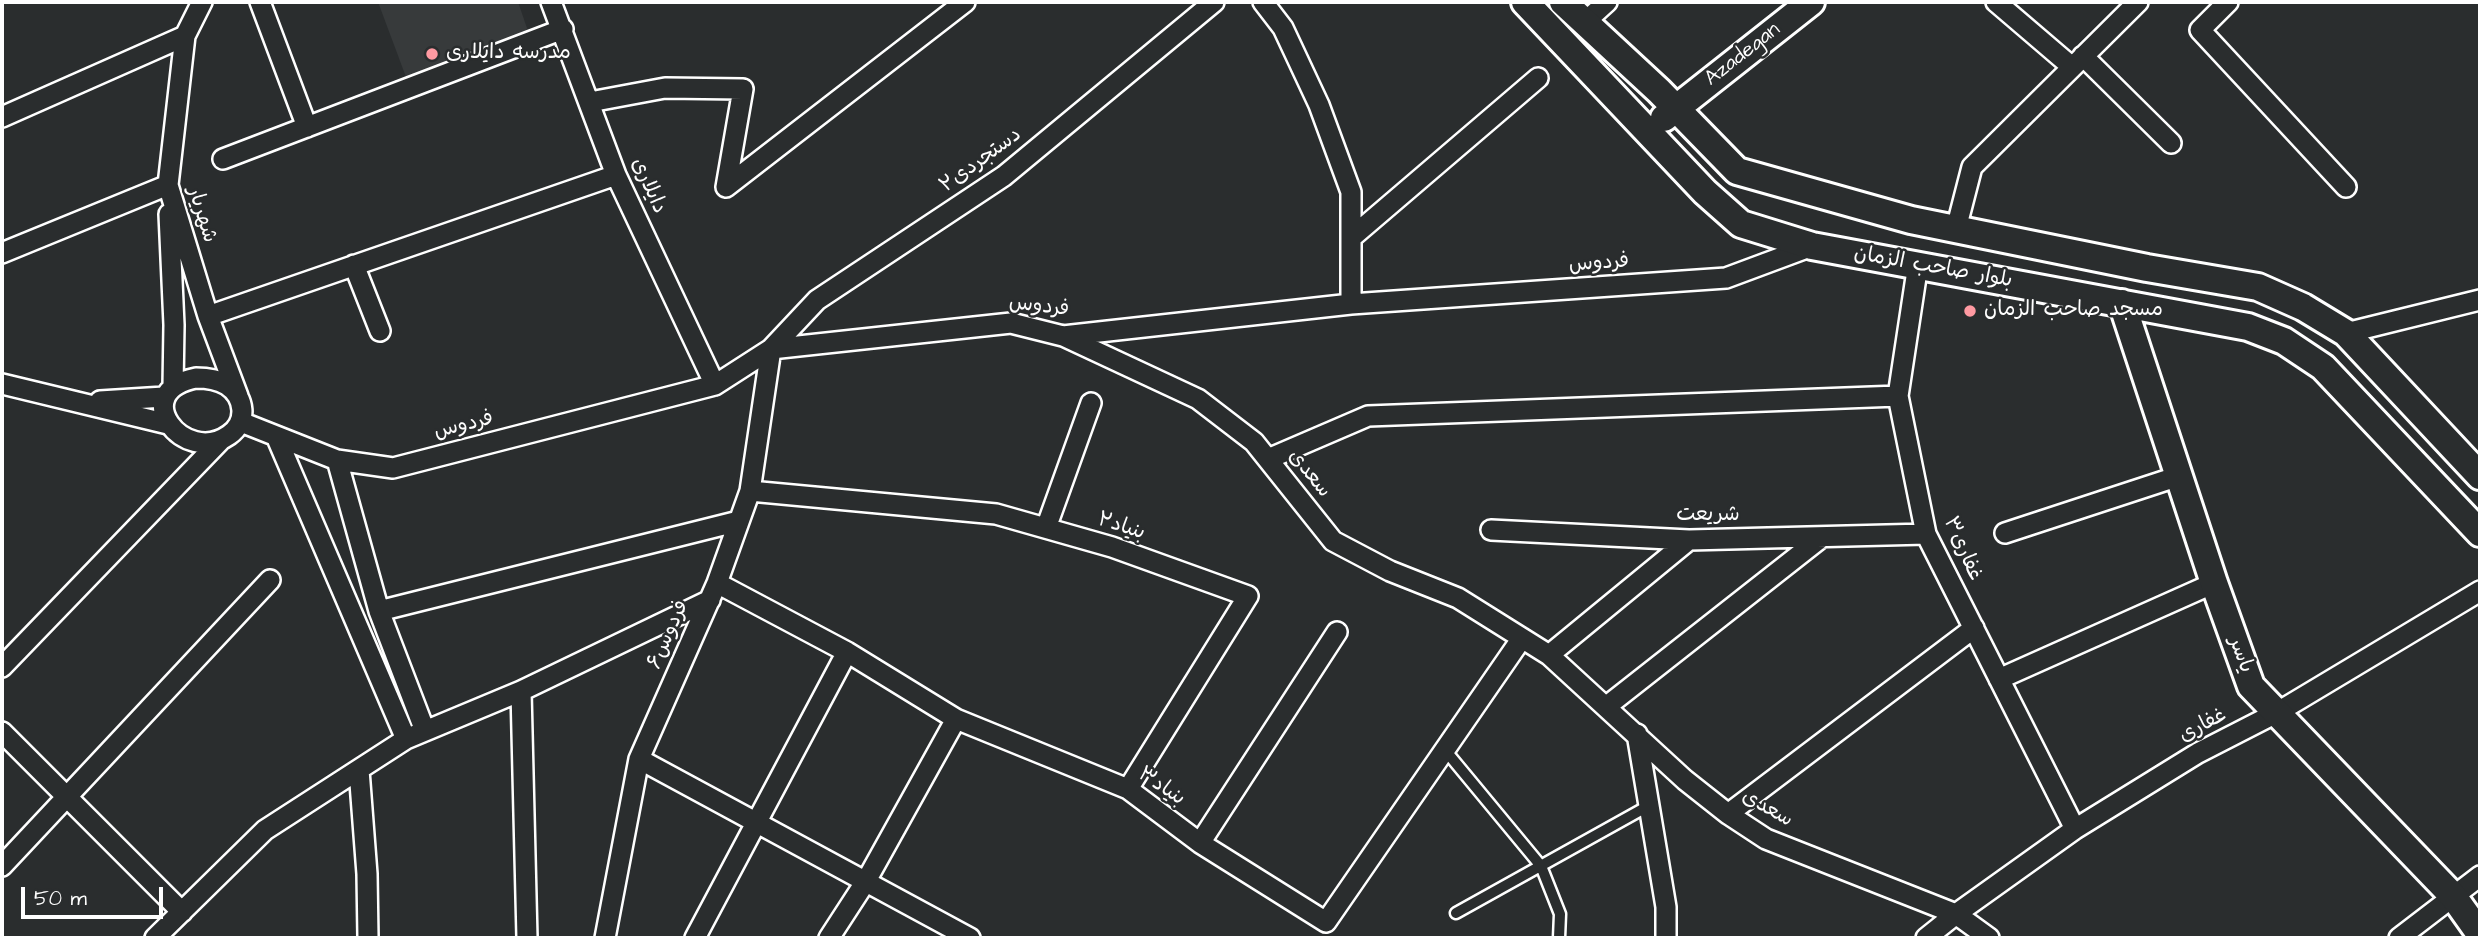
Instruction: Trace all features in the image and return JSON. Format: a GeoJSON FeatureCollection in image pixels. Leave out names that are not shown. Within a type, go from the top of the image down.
{"type":"FeatureCollection","features":[{"type":"Feature","properties":{"kind":"main road","name":"بلوار صاحب الزمان"},"geometry":{"type":"LineString","coordinates":[[1525,2],[1705,192],[1741,224],[1812,246],[2248,327],[2284,341],[2323,367],[2480,533]]}},
{"type":"Feature","properties":{"kind":"main road","name":"بلوار صاحب الزمان"},"geometry":{"type":"LineString","coordinates":[[1563,2],[1737,171],[1911,220],[2147,268],[2258,287],[2303,307],[2346,333],[2480,476]]}},
{"type":"Feature","properties":{"kind":"main road","name":"Azadegan"},"geometry":{"type":"LineString","coordinates":[[1648,131],[1811,2]]}},
{"type":"Feature","properties":{"kind":"main road","name":"یاسر"},"geometry":{"type":"LineString","coordinates":[[2122,303],[2214,583],[2251,686],[2453,896],[2480,934]]}},
{"type":"Feature","properties":{"kind":"street","name":"شهریار"},"geometry":{"type":"LineString","coordinates":[[202,2],[185,36],[168,185],[208,316],[238,396]]}},
{"type":"Feature","properties":{"kind":"street"},"geometry":{"type":"LineString","coordinates":[[260,2],[307,127]]}},
{"type":"Feature","properties":{"kind":"street","name":"دایلاری"},"geometry":{"type":"LineString","coordinates":[[551,2],[617,176],[715,385]]}},
{"type":"Feature","properties":{"kind":"street"},"geometry":{"type":"LineString","coordinates":[[590,102],[665,89],[743,89],[726,187],[965,2]]}},
{"type":"Feature","properties":{"kind":"street","name":"دستجردی۲"},"geometry":{"type":"LineString","coordinates":[[771,349],[817,300],[1004,176],[1214,2]]}},
{"type":"Feature","properties":{"kind":"street"},"geometry":{"type":"LineString","coordinates":[[1263,2],[1283,28],[1319,105],[1351,192],[1352,304]]}},
{"type":"Feature","properties":{"kind":"street"},"geometry":{"type":"LineString","coordinates":[[1584,23],[1607,2]]}},
{"type":"Feature","properties":{"kind":"street"},"geometry":{"type":"LineString","coordinates":[[1996,2],[2078,62],[2171,143]]}},
{"type":"Feature","properties":{"kind":"street"},"geometry":{"type":"LineString","coordinates":[[1956,229],[1972,167],[2138,2]]}},
{"type":"Feature","properties":{"kind":"street"},"geometry":{"type":"LineString","coordinates":[[2228,2],[2200,30],[2346,187]]}},
{"type":"Feature","properties":{"kind":"street"},"geometry":{"type":"LineString","coordinates":[[223,159],[563,29]]}},
{"type":"Feature","properties":{"kind":"street"},"geometry":{"type":"LineString","coordinates":[[2,117],[185,36]]}},
{"type":"Feature","properties":{"kind":"street"},"geometry":{"type":"LineString","coordinates":[[1351,238],[1538,78]]}},
{"type":"Feature","properties":{"kind":"street"},"geometry":{"type":"LineString","coordinates":[[208,316],[617,176]]}},
{"type":"Feature","properties":{"kind":"street"},"geometry":{"type":"LineString","coordinates":[[2,253],[168,185],[174,325],[169,392],[162,411],[167,424],[187,439],[209,442],[221,440]]}},
{"type":"Feature","properties":{"kind":"street","name":"فردوس"},"geometry":{"type":"LineString","coordinates":[[241,422],[337,460],[393,468],[715,385],[771,349],[1012,323],[1063,335],[1352,304],[1726,278],[1812,246]]}},
{"type":"Feature","properties":{"kind":"street","name":"غفاری۳"},"geometry":{"type":"LineString","coordinates":[[1918,264],[1898,396],[1926,534],[2075,829]]}},
{"type":"Feature","properties":{"kind":"street"},"geometry":{"type":"LineString","coordinates":[[354,265],[380,331]]}},
{"type":"Feature","properties":{"kind":"street"},"geometry":{"type":"LineString","coordinates":[[2346,333],[2480,300]]}},
{"type":"Feature","properties":{"kind":"street","name":"سعدی"},"geometry":{"type":"LineString","coordinates":[[1063,335],[1198,399],[1254,442],[1333,541],[1390,571],[1458,598],[1549,655],[1685,780],[1728,814],[1766,839],[1956,914]]}},
{"type":"Feature","properties":{"kind":"street","name":"فردوس۶"},"geometry":{"type":"LineString","coordinates":[[605,938],[639,760],[713,591],[750,491],[771,349]]}},
{"type":"Feature","properties":{"kind":"street"},"geometry":{"type":"LineString","coordinates":[[2,667],[221,440],[232,433],[241,422],[243,408],[238,396],[229,386],[207,378],[184,380],[169,392],[78,403]]}},
{"type":"Feature","properties":{"kind":"street"},"geometry":{"type":"LineString","coordinates":[[2,384],[167,424]]}},
{"type":"Feature","properties":{"kind":"street"},"geometry":{"type":"LineString","coordinates":[[1268,459],[1368,416],[1898,396]]}},
{"type":"Feature","properties":{"kind":"street"},"geometry":{"type":"LineString","coordinates":[[1046,528],[1091,403]]}},
{"type":"Feature","properties":{"kind":"street"},"geometry":{"type":"LineString","coordinates":[[276,436],[406,739]]}},
{"type":"Feature","properties":{"kind":"street"},"geometry":{"type":"LineString","coordinates":[[337,460],[379,611],[425,731]]}},
{"type":"Feature","properties":{"kind":"street"},"geometry":{"type":"LineString","coordinates":[[2005,533],[2179,476]]}},
{"type":"Feature","properties":{"kind":"street","name":"بنیاد۲"},"geometry":{"type":"LineString","coordinates":[[750,491],[996,514],[1112,547],[1248,596],[1128,789]]}},
{"type":"Feature","properties":{"kind":"street"},"geometry":{"type":"LineString","coordinates":[[379,611],[739,522]]}},
{"type":"Feature","properties":{"kind":"street","name":"شریعت"},"geometry":{"type":"LineString","coordinates":[[1491,530],[1689,540],[1926,534]]}},
{"type":"Feature","properties":{"kind":"street"},"geometry":{"type":"LineString","coordinates":[[1607,706],[1822,537]]}},
{"type":"Feature","properties":{"kind":"street"},"geometry":{"type":"LineString","coordinates":[[1549,655],[1689,540]]}},
{"type":"Feature","properties":{"kind":"street"},"geometry":{"type":"LineString","coordinates":[[2,866],[270,580]]}},
{"type":"Feature","properties":{"kind":"street"},"geometry":{"type":"LineString","coordinates":[[1999,679],[2214,583]]}},
{"type":"Feature","properties":{"kind":"street"},"geometry":{"type":"LineString","coordinates":[[155,938],[265,830],[406,739],[521,691],[713,591]]}},
{"type":"Feature","properties":{"kind":"street","name":"بنیاد۳"},"geometry":{"type":"LineString","coordinates":[[713,591],[847,652],[956,719],[1128,789],[1200,843],[1326,922],[1445,750]]}},
{"type":"Feature","properties":{"kind":"street","name":"غفاری"},"geometry":{"type":"LineString","coordinates":[[1927,938],[1956,914],[2075,829],[2198,753],[2278,712],[2480,591]]}},
{"type":"Feature","properties":{"kind":"street"},"geometry":{"type":"LineString","coordinates":[[1728,814],[1974,628]]}},
{"type":"Feature","properties":{"kind":"street"},"geometry":{"type":"LineString","coordinates":[[1200,843],[1337,632]]}},
{"type":"Feature","properties":{"kind":"street"},"geometry":{"type":"LineString","coordinates":[[1445,750],[1522,638]]}},
{"type":"Feature","properties":{"kind":"street"},"geometry":{"type":"LineString","coordinates":[[695,938],[847,652]]}},
{"type":"Feature","properties":{"kind":"street"},"geometry":{"type":"LineString","coordinates":[[521,691],[527,938]]}},
{"type":"Feature","properties":{"kind":"street"},"geometry":{"type":"LineString","coordinates":[[829,938],[866,881],[956,719]]}},
{"type":"Feature","properties":{"kind":"street"},"geometry":{"type":"LineString","coordinates":[[2,732],[182,912]]}},
{"type":"Feature","properties":{"kind":"street"},"geometry":{"type":"LineString","coordinates":[[1637,734],[1666,907],[1665,938]]}},
{"type":"Feature","properties":{"kind":"street"},"geometry":{"type":"LineString","coordinates":[[639,760],[970,938]]}},
{"type":"Feature","properties":{"kind":"street"},"geometry":{"type":"LineString","coordinates":[[359,770],[367,874],[368,938]]}},
{"type":"Feature","properties":{"kind":"street"},"geometry":{"type":"LineString","coordinates":[[2399,938],[2480,876]]}},
{"type":"Feature","properties":{"kind":"street"},"geometry":{"type":"LineString","coordinates":[[1956,914],[1989,938]]}},
{"type":"Feature","properties":{"kind":"lane"},"geometry":{"type":"LineString","coordinates":[[1445,750],[1541,866],[1560,914],[1559,938]]}},
{"type":"Feature","properties":{"kind":"lane"},"geometry":{"type":"LineString","coordinates":[[1456,913],[1650,805]]}},
{"type":"Feature","properties":{"kind":"shaded area","name":"مدرسه دایلاری"},"geometry":{"type":"Polygon","coordinates":[[[378,2],[518,2],[528,31],[406,77],[378,2]]]}},
{"type":"Feature","properties":{"kind":"place","name":"مدرسه دایلاری"},"geometry":{"type":"Point","coordinates":[432,54]}},
{"type":"Feature","properties":{"kind":"place","name":"مسجد صاحب الزمان"},"geometry":{"type":"Point","coordinates":[1970,311]}}]}
